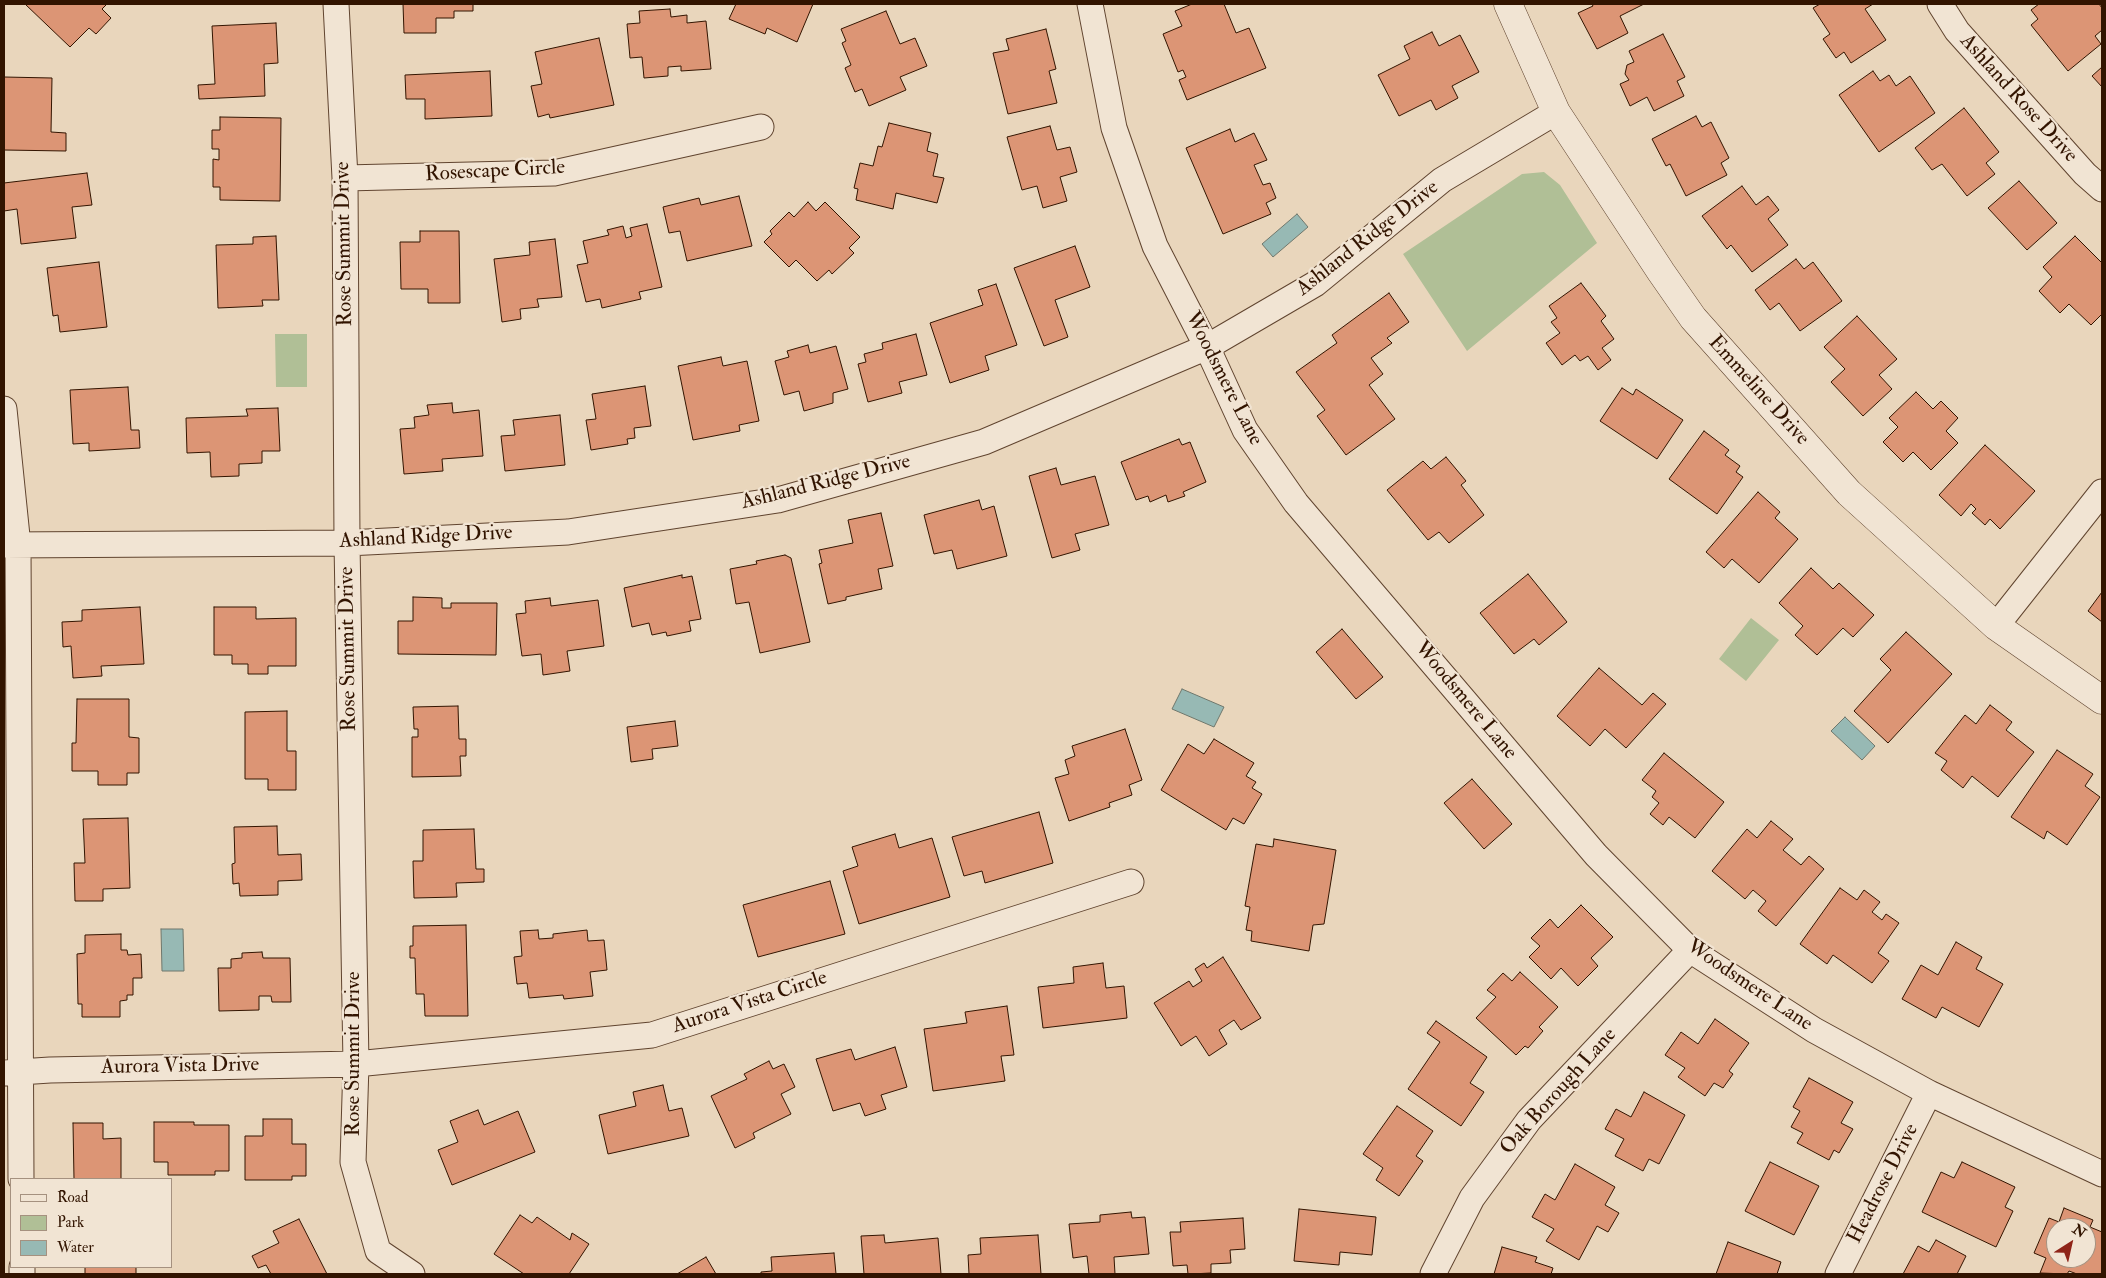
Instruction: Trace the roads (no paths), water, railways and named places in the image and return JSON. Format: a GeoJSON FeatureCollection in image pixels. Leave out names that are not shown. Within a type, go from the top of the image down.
{"type":"FeatureCollection","features":[{"type":"Feature","properties":{"kind":"street","name":"Rose Summit Drive"},"geometry":{"type":"LineString","coordinates":[[336,4],[345,178],[347,542],[356,1064],[354,1162],[378,1251],[412,1274]]}},
{"type":"Feature","properties":{"kind":"street","name":"Woodsmere Lane"},"geometry":{"type":"LineString","coordinates":[[1090,4],[1114,128],[1155,246],[1207,346],[1245,430],[1296,503],[1596,855],[1690,950],[1814,1030],[1929,1093],[2102,1174]]}},
{"type":"Feature","properties":{"kind":"street","name":"Emmeline Drive"},"geometry":{"type":"LineString","coordinates":[[1508,4],[1556,112],[1660,272],[1693,318],[1849,493],[1996,626],[2102,700]]}},
{"type":"Feature","properties":{"kind":"street","name":"Ashland Rose Drive"},"geometry":{"type":"LineString","coordinates":[[1940,4],[1963,38],[2085,174],[2102,188]]}},
{"type":"Feature","properties":{"kind":"street","name":"Ashland Ridge Drive"},"geometry":{"type":"LineString","coordinates":[[11,546],[347,542],[568,532],[778,500],[984,442],[1207,346],[1315,284],[1442,180],[1556,112]]}},
{"type":"Feature","properties":{"kind":"street","name":"Rosescape Circle"},"geometry":{"type":"LineString","coordinates":[[345,178],[554,173],[761,127]]}},
{"type":"Feature","properties":{"kind":"street"},"geometry":{"type":"LineString","coordinates":[[4,409],[11,546],[12,1073],[21,1178]]}},
{"type":"Feature","properties":{"kind":"street"},"geometry":{"type":"LineString","coordinates":[[1996,626],[2102,492]]}},
{"type":"Feature","properties":{"kind":"street","name":"Aurora Vista Circle"},"geometry":{"type":"LineString","coordinates":[[356,1064],[652,1035],[1131,882]]}},
{"type":"Feature","properties":{"kind":"street","name":"Oak Borough Lane"},"geometry":{"type":"LineString","coordinates":[[1433,1274],[1472,1198],[1529,1120],[1690,950]]}},
{"type":"Feature","properties":{"kind":"street","name":"Aurora Vista Drive"},"geometry":{"type":"LineString","coordinates":[[12,1073],[50,1070],[356,1064]]}},
{"type":"Feature","properties":{"kind":"street","name":"Headrose Drive"},"geometry":{"type":"LineString","coordinates":[[1838,1274],[1929,1093]]}},
{"type":"Feature","properties":{"kind":"water"},"geometry":{"type":"Polygon","coordinates":[[[1297,214],[1308,227],[1273,257],[1262,244],[1297,214]]]}},
{"type":"Feature","properties":{"kind":"water"},"geometry":{"type":"Polygon","coordinates":[[[1182,689],[1224,707],[1214,727],[1172,709],[1182,689]]]}},
{"type":"Feature","properties":{"kind":"water"},"geometry":{"type":"Polygon","coordinates":[[[1845,717],[1875,746],[1862,760],[1831,731],[1845,717]]]}},
{"type":"Feature","properties":{"kind":"water"},"geometry":{"type":"Polygon","coordinates":[[[161,929],[183,929],[184,971],[162,971],[161,929]]]}}]}
